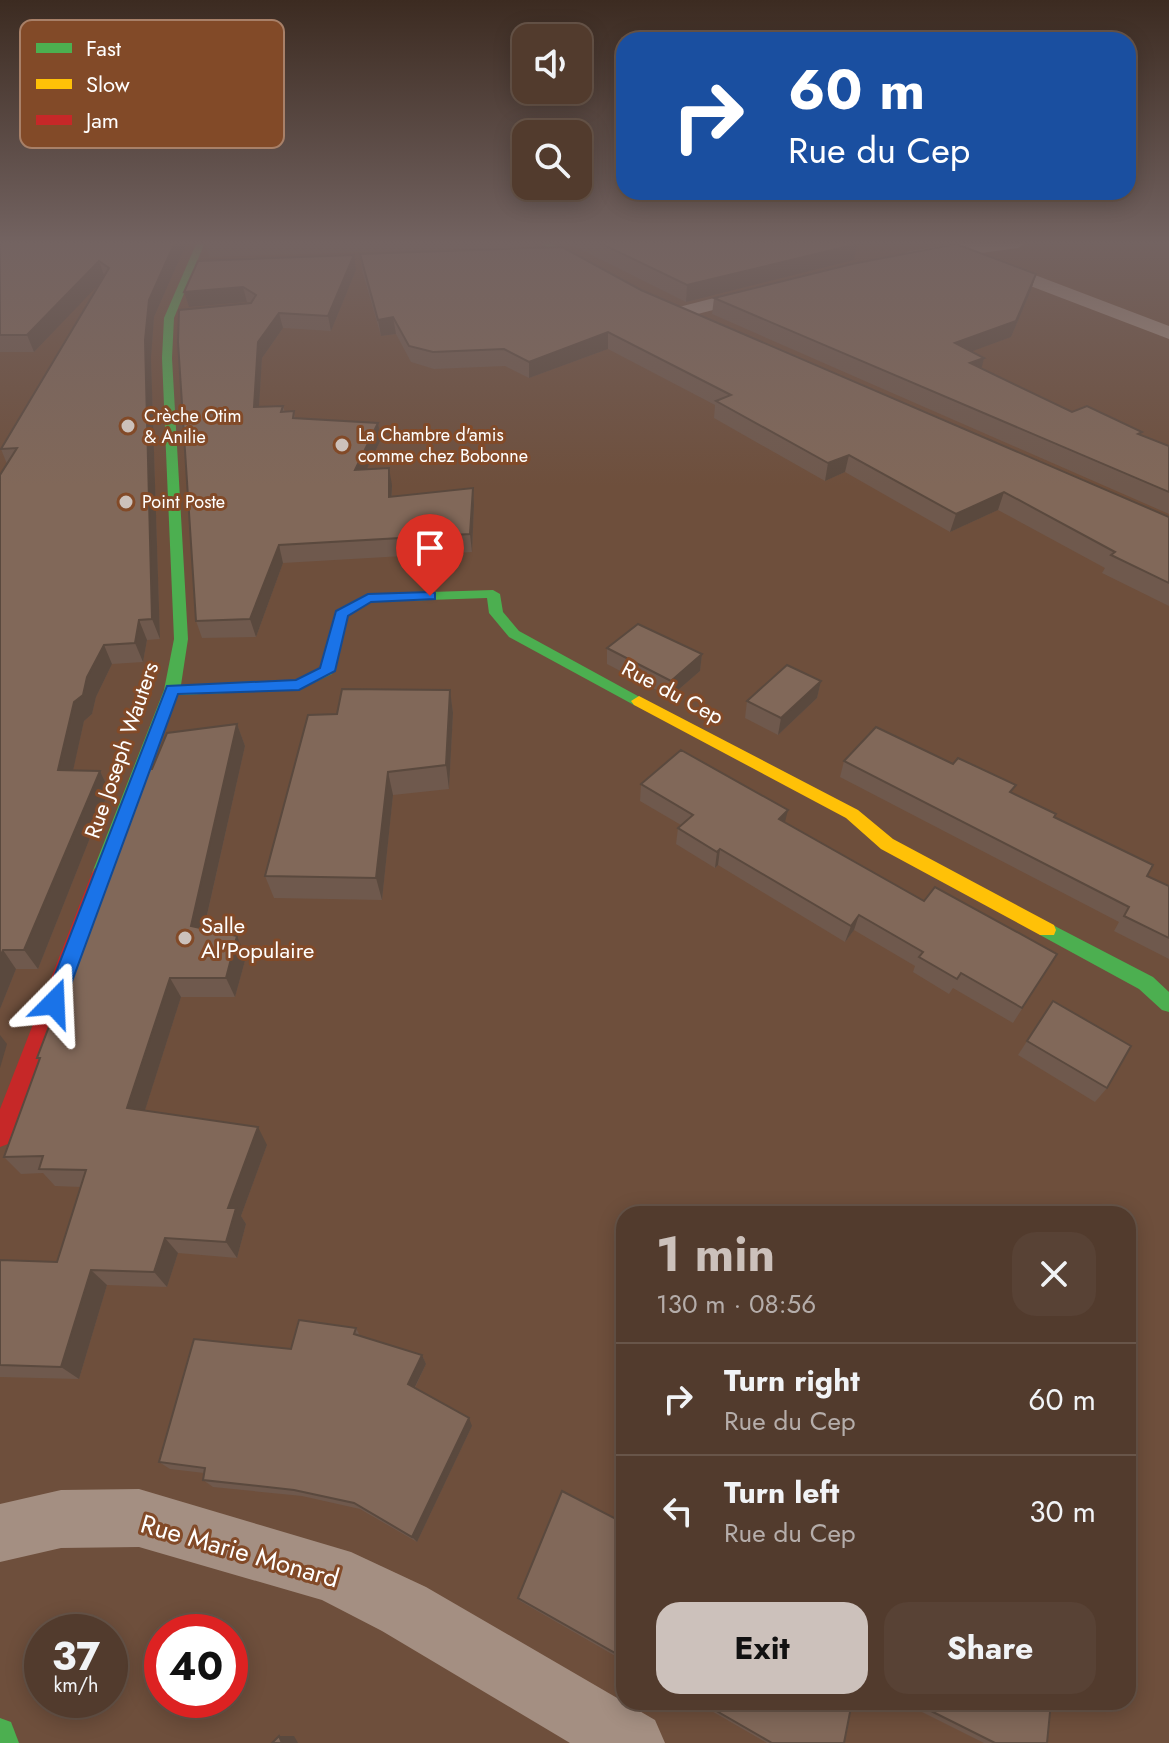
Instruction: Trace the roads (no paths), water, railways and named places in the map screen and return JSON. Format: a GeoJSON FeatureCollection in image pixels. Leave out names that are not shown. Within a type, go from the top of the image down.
{"type":"FeatureCollection","features":[{"type":"Feature","properties":{"kind":"street","name":"Rue Joseph Wauters"},"geometry":{"type":"LineString","coordinates":[[0,1137],[172,690],[181,639],[167,358],[169,323]]}},
{"type":"Feature","properties":{"kind":"street"},"geometry":{"type":"LineString","coordinates":[[1144,323],[1169,333]]}},
{"type":"Feature","properties":{"kind":"street","name":"Rue du Cep"},"geometry":{"type":"LineString","coordinates":[[172,690],[299,685],[327,671],[341,614],[368,598],[493,594],[496,613],[514,634],[852,814],[887,844],[1146,983],[1169,1004]]}},
{"type":"Feature","properties":{"kind":"street","name":"Rue Marie Monard"},"geometry":{"type":"LineString","coordinates":[[0,1533],[61,1519],[139,1518],[330,1573],[404,1609],[632,1743]]}},
{"type":"Feature","properties":{"kind":"street"},"geometry":{"type":"LineString","coordinates":[[0,1733],[4,1743]]}},
{"type":"Feature","properties":{"kind":"place","name":"Crèche Otim & Anilie"},"geometry":{"type":"Point","coordinates":[128,426]}},
{"type":"Feature","properties":{"kind":"place","name":"La Chambre d'amis comme chez Bobonne"},"geometry":{"type":"Point","coordinates":[342,445]}},
{"type":"Feature","properties":{"kind":"place","name":"Point Poste"},"geometry":{"type":"Point","coordinates":[126,502]}},
{"type":"Feature","properties":{"kind":"place","name":"Salle Al'Populaire"},"geometry":{"type":"Point","coordinates":[185,938]}}]}
